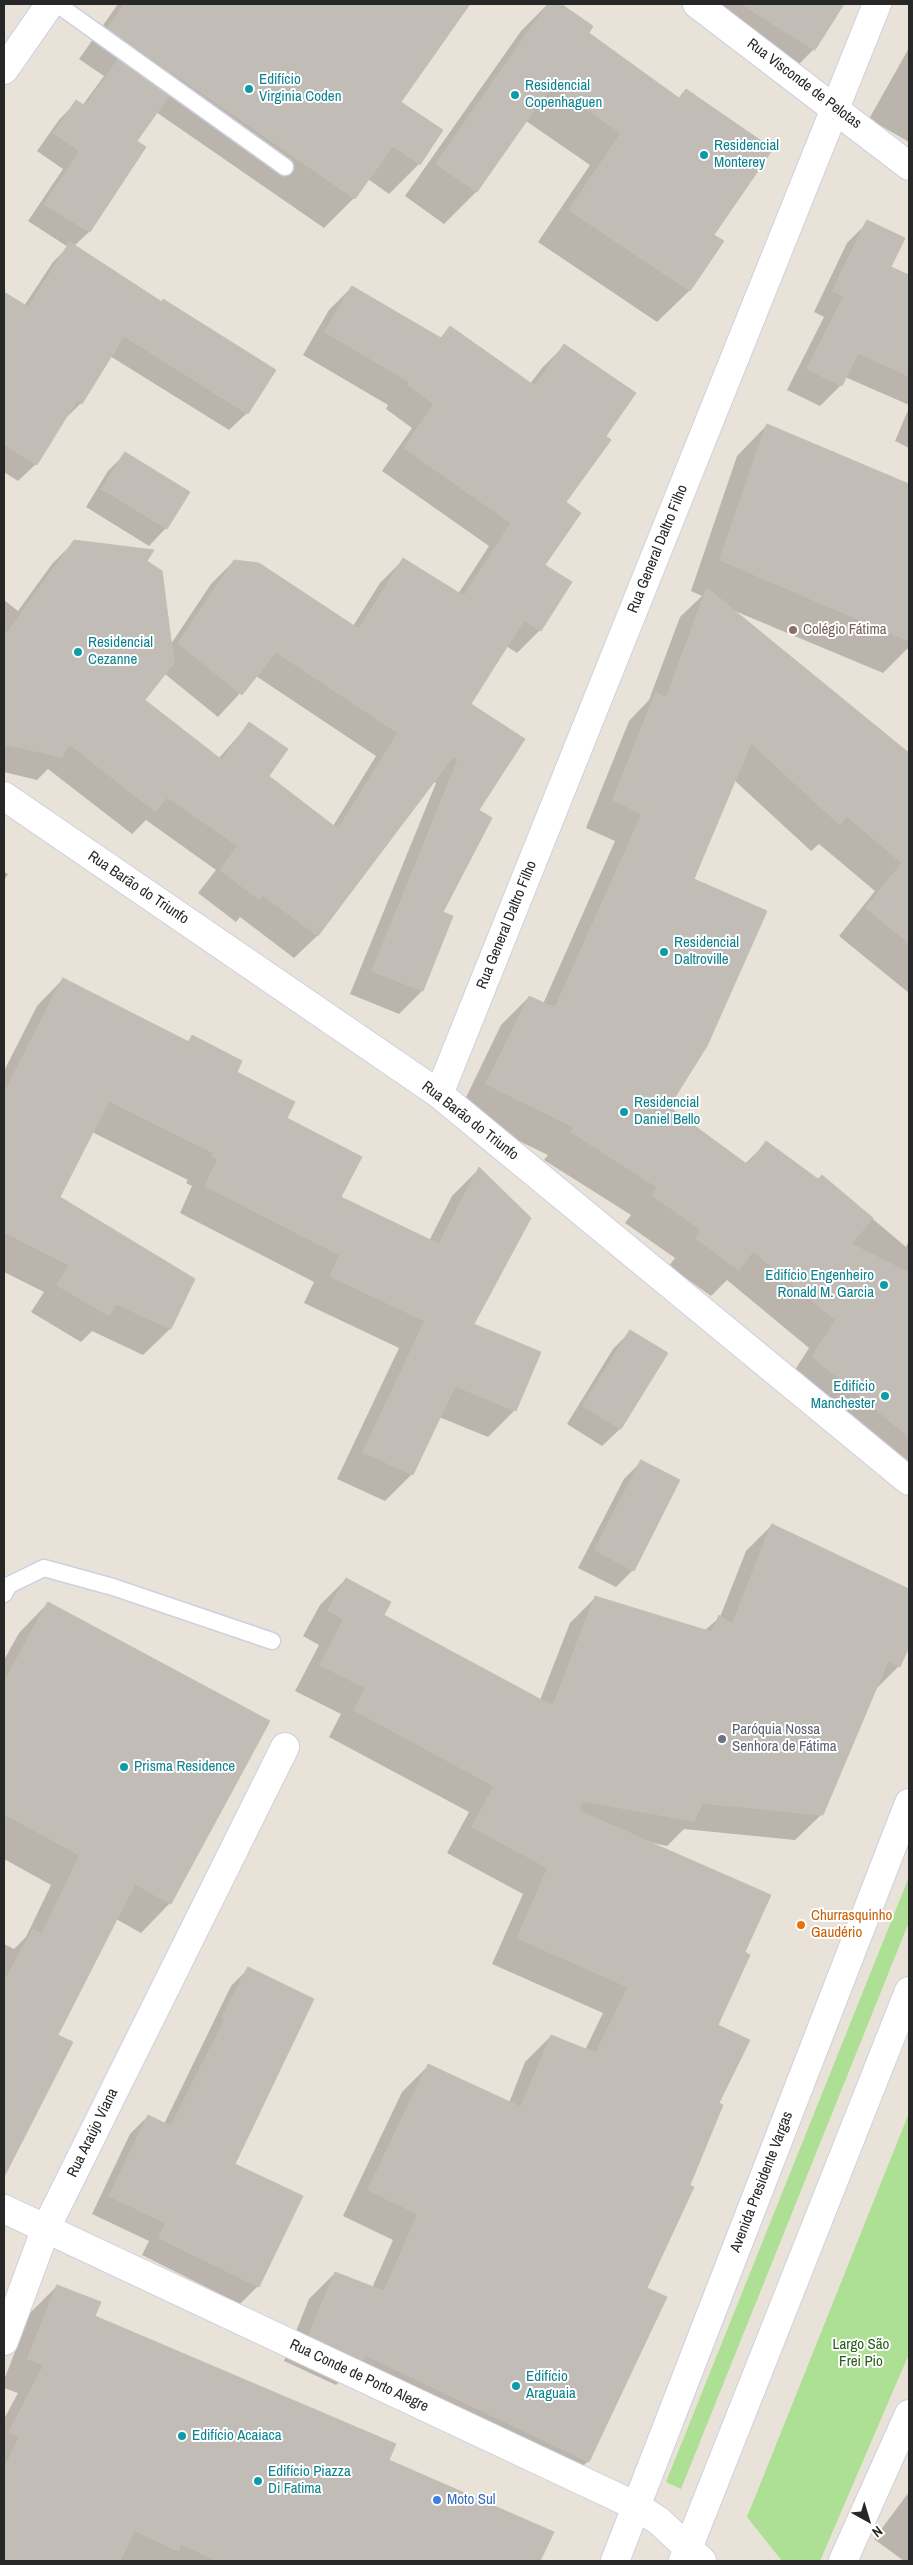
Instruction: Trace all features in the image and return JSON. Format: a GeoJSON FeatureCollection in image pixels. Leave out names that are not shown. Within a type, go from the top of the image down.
{"type":"FeatureCollection","features":[{"type":"Feature","properties":{"kind":"street"},"geometry":{"type":"LineString","coordinates":[[4,70],[50,4]]}},
{"type":"Feature","properties":{"kind":"street","name":"Rua Visconde de Pelotas"},"geometry":{"type":"LineString","coordinates":[[697,4],[836,108],[909,166]]}},
{"type":"Feature","properties":{"kind":"street","name":"Rua General Daltro Filho"},"geometry":{"type":"LineString","coordinates":[[439,1094],[877,4]]}},
{"type":"Feature","properties":{"kind":"street","name":"Rua Barão do Triunfo"},"geometry":{"type":"LineString","coordinates":[[4,796],[439,1094],[909,1481]]}},
{"type":"Feature","properties":{"kind":"street","name":"Rua Araújo Viana"},"geometry":{"type":"LineString","coordinates":[[4,2341],[46,2228],[285,1747]]}},
{"type":"Feature","properties":{"kind":"street","name":"Avenida Presidente Vargas"},"geometry":{"type":"LineString","coordinates":[[615,2561],[909,1803]]}},
{"type":"Feature","properties":{"kind":"street"},"geometry":{"type":"LineString","coordinates":[[691,2557],[909,1991]]}},
{"type":"Feature","properties":{"kind":"street","name":"Rua Conde de Porto Alegre"},"geometry":{"type":"LineString","coordinates":[[4,2209],[636,2506],[659,2522],[691,2557]]}},
{"type":"Feature","properties":{"kind":"street"},"geometry":{"type":"LineString","coordinates":[[843,2561],[909,2414]]}},
{"type":"Feature","properties":{"kind":"lane"},"geometry":{"type":"LineString","coordinates":[[57,4],[285,167]]}},
{"type":"Feature","properties":{"kind":"lane"},"geometry":{"type":"LineString","coordinates":[[4,1594],[9,1585],[44,1568],[113,1587],[272,1641]]}},
{"type":"Feature","properties":{"kind":"green space"},"geometry":{"type":"Polygon","coordinates":[[[909,1877],[909,1922],[681,2489],[666,2482],[909,1877]]]}},
{"type":"Feature","properties":{"kind":"green space","name":"Largo São Frei Pio"},"geometry":{"type":"Polygon","coordinates":[[[909,2113],[909,2354],[820,2561],[782,2561],[747,2517],[909,2113]]]}},
{"type":"Feature","properties":{"kind":"building"},"geometry":{"type":"Polygon","coordinates":[[[125,4],[470,4],[401,102],[443,130],[420,165],[393,146],[355,199],[108,28],[125,4]]]}},
{"type":"Feature","properties":{"kind":"building"},"geometry":{"type":"Polygon","coordinates":[[[548,4],[561,4],[593,26],[589,33],[679,98],[686,89],[773,149],[714,235],[724,241],[690,291],[569,210],[621,133],[552,85],[477,192],[436,164],[548,4]]]}},
{"type":"Feature","properties":{"kind":"building"},"geometry":{"type":"Polygon","coordinates":[[[742,4],[844,4],[815,50],[742,4]]]}},
{"type":"Feature","properties":{"kind":"building"},"geometry":{"type":"Polygon","coordinates":[[[118,60],[169,96],[137,141],[146,147],[90,232],[44,204],[80,151],[53,133],[76,100],[85,106],[118,60]]]}},
{"type":"Feature","properties":{"kind":"building"},"geometry":{"type":"Polygon","coordinates":[[[867,220],[905,238],[891,267],[909,275],[909,376],[858,353],[842,386],[807,369],[844,296],[833,291],[867,220]]]}},
{"type":"Feature","properties":{"kind":"building"},"geometry":{"type":"Polygon","coordinates":[[[70,242],[162,302],[163,299],[276,370],[248,414],[124,336],[82,404],[77,400],[37,465],[4,444],[4,292],[28,307],[70,242]]]}},
{"type":"Feature","properties":{"kind":"building"},"geometry":{"type":"Polygon","coordinates":[[[352,286],[441,338],[450,326],[535,386],[564,344],[636,393],[606,436],[611,440],[566,502],[581,513],[545,565],[572,582],[541,631],[524,620],[471,704],[525,739],[479,810],[492,818],[443,912],[453,916],[423,991],[372,971],[458,760],[453,757],[318,936],[263,895],[260,900],[220,870],[238,846],[167,797],[156,812],[69,744],[62,757],[4,744],[4,637],[74,540],[154,550],[147,561],[162,571],[174,663],[145,700],[222,760],[249,722],[288,749],[269,776],[338,829],[398,733],[276,652],[242,695],[178,643],[234,560],[259,563],[359,629],[403,558],[464,596],[511,523],[404,448],[434,404],[408,385],[410,382],[325,332],[352,286]]]}},
{"type":"Feature","properties":{"kind":"building"},"geometry":{"type":"Polygon","coordinates":[[[767,424],[909,484],[909,641],[720,560],[767,424]]]}},
{"type":"Feature","properties":{"kind":"building"},"geometry":{"type":"Polygon","coordinates":[[[125,452],[190,492],[167,529],[102,489],[125,452]]]}},
{"type":"Feature","properties":{"kind":"building"},"geometry":{"type":"Polygon","coordinates":[[[707,588],[909,753],[909,943],[866,908],[902,863],[847,816],[840,825],[751,743],[694,879],[767,911],[707,1046],[669,1107],[748,1165],[766,1141],[818,1179],[822,1175],[873,1218],[851,1244],[909,1273],[909,1437],[812,1356],[836,1320],[753,1251],[739,1270],[696,1238],[701,1230],[652,1195],[657,1187],[571,1132],[574,1127],[486,1084],[529,996],[555,1008],[642,814],[613,800],[656,692],[666,698],[707,588]]]}},
{"type":"Feature","properties":{"kind":"building"},"geometry":{"type":"Polygon","coordinates":[[[63,978],[189,1042],[192,1035],[242,1061],[237,1072],[295,1102],[287,1118],[362,1157],[341,1197],[439,1244],[479,1167],[531,1218],[474,1324],[541,1352],[516,1411],[455,1386],[413,1475],[363,1452],[425,1321],[330,1276],[340,1255],[205,1186],[218,1159],[212,1156],[214,1153],[109,1101],[60,1197],[195,1279],[171,1329],[116,1304],[109,1316],[57,1285],[69,1265],[4,1232],[4,1094],[63,978]]]}},
{"type":"Feature","properties":{"kind":"building"},"geometry":{"type":"Polygon","coordinates":[[[630,1330],[668,1353],[621,1429],[583,1406],[630,1330]]]}},
{"type":"Feature","properties":{"kind":"building"},"geometry":{"type":"Polygon","coordinates":[[[641,1460],[680,1480],[634,1571],[595,1550],[641,1460]]]}},
{"type":"Feature","properties":{"kind":"building"},"geometry":{"type":"Polygon","coordinates":[[[772,1524],[909,1589],[909,1647],[900,1667],[888,1661],[823,1815],[702,1803],[694,1821],[582,1801],[579,1811],[771,1895],[745,1952],[750,1955],[718,2025],[750,2040],[719,2103],[723,2105],[690,2185],[694,2187],[647,2288],[667,2297],[589,2462],[365,2355],[363,2360],[309,2335],[335,2272],[384,2291],[418,2214],[368,2190],[428,2064],[521,2107],[551,2035],[596,2053],[628,1987],[517,1938],[548,1868],[472,1827],[494,1786],[354,1710],[366,1688],[320,1665],[344,1619],[328,1610],[346,1578],[391,1602],[384,1615],[553,1706],[595,1596],[712,1632],[719,1615],[732,1624],[772,1524]]]}},
{"type":"Feature","properties":{"kind":"building","name":"Prisma Residence"},"geometry":{"type":"Polygon","coordinates":[[[48,1602],[270,1721],[171,1904],[135,1884],[58,2035],[73,2042],[4,2177],[4,1982],[33,1929],[42,1934],[80,1855],[4,1814],[4,1683],[48,1602]]]}},
{"type":"Feature","properties":{"kind":"building"},"geometry":{"type":"Polygon","coordinates":[[[248,1967],[314,1999],[235,2164],[303,2196],[259,2287],[159,2238],[166,2223],[109,2196],[148,2115],[171,2126],[225,2019],[222,2018],[248,1967]]]}},
{"type":"Feature","properties":{"kind":"building"},"geometry":{"type":"Polygon","coordinates":[[[57,2285],[101,2302],[95,2316],[396,2444],[389,2460],[554,2532],[540,2561],[218,2561],[181,2544],[178,2551],[134,2530],[120,2561],[4,2561],[4,2470],[19,2437],[9,2432],[44,2365],[28,2359],[57,2285]]]}},
{"type":"Feature","properties":{"kind":"place","name":"Edifício Virginia Coden"},"geometry":{"type":"Point","coordinates":[249,89]}},
{"type":"Feature","properties":{"kind":"place","name":"Residencial Copenhaguen"},"geometry":{"type":"Point","coordinates":[515,95]}},
{"type":"Feature","properties":{"kind":"place","name":"Residencial Monterey"},"geometry":{"type":"Point","coordinates":[704,155]}},
{"type":"Feature","properties":{"kind":"place","name":"Colégio Fátima"},"geometry":{"type":"Point","coordinates":[793,630]}},
{"type":"Feature","properties":{"kind":"place","name":"Residencial Cezanne"},"geometry":{"type":"Point","coordinates":[78,652]}},
{"type":"Feature","properties":{"kind":"place","name":"Residencial Daltroville"},"geometry":{"type":"Point","coordinates":[664,952]}},
{"type":"Feature","properties":{"kind":"place","name":"Residencial Daniel Bello"},"geometry":{"type":"Point","coordinates":[624,1112]}},
{"type":"Feature","properties":{"kind":"place","name":"Edifício Engenheiro Ronald M. Garcia"},"geometry":{"type":"Point","coordinates":[884,1285]}},
{"type":"Feature","properties":{"kind":"place","name":"Edifício Manchester"},"geometry":{"type":"Point","coordinates":[885,1396]}},
{"type":"Feature","properties":{"kind":"place","name":"Paróquia Nossa Senhora de Fátima"},"geometry":{"type":"Point","coordinates":[722,1739]}},
{"type":"Feature","properties":{"kind":"place","name":"Prisma Residence"},"geometry":{"type":"Point","coordinates":[124,1767]}},
{"type":"Feature","properties":{"kind":"place","name":"Churrasquinho Gaudério"},"geometry":{"type":"Point","coordinates":[801,1925]}},
{"type":"Feature","properties":{"kind":"place","name":"Edifício Araguaia"},"geometry":{"type":"Point","coordinates":[516,2386]}},
{"type":"Feature","properties":{"kind":"place","name":"Edifício Acaiaca"},"geometry":{"type":"Point","coordinates":[182,2436]}},
{"type":"Feature","properties":{"kind":"place","name":"Edifício Piazza Di Fatima"},"geometry":{"type":"Point","coordinates":[258,2481]}},
{"type":"Feature","properties":{"kind":"place","name":"Moto Sul"},"geometry":{"type":"Point","coordinates":[437,2500]}}]}
